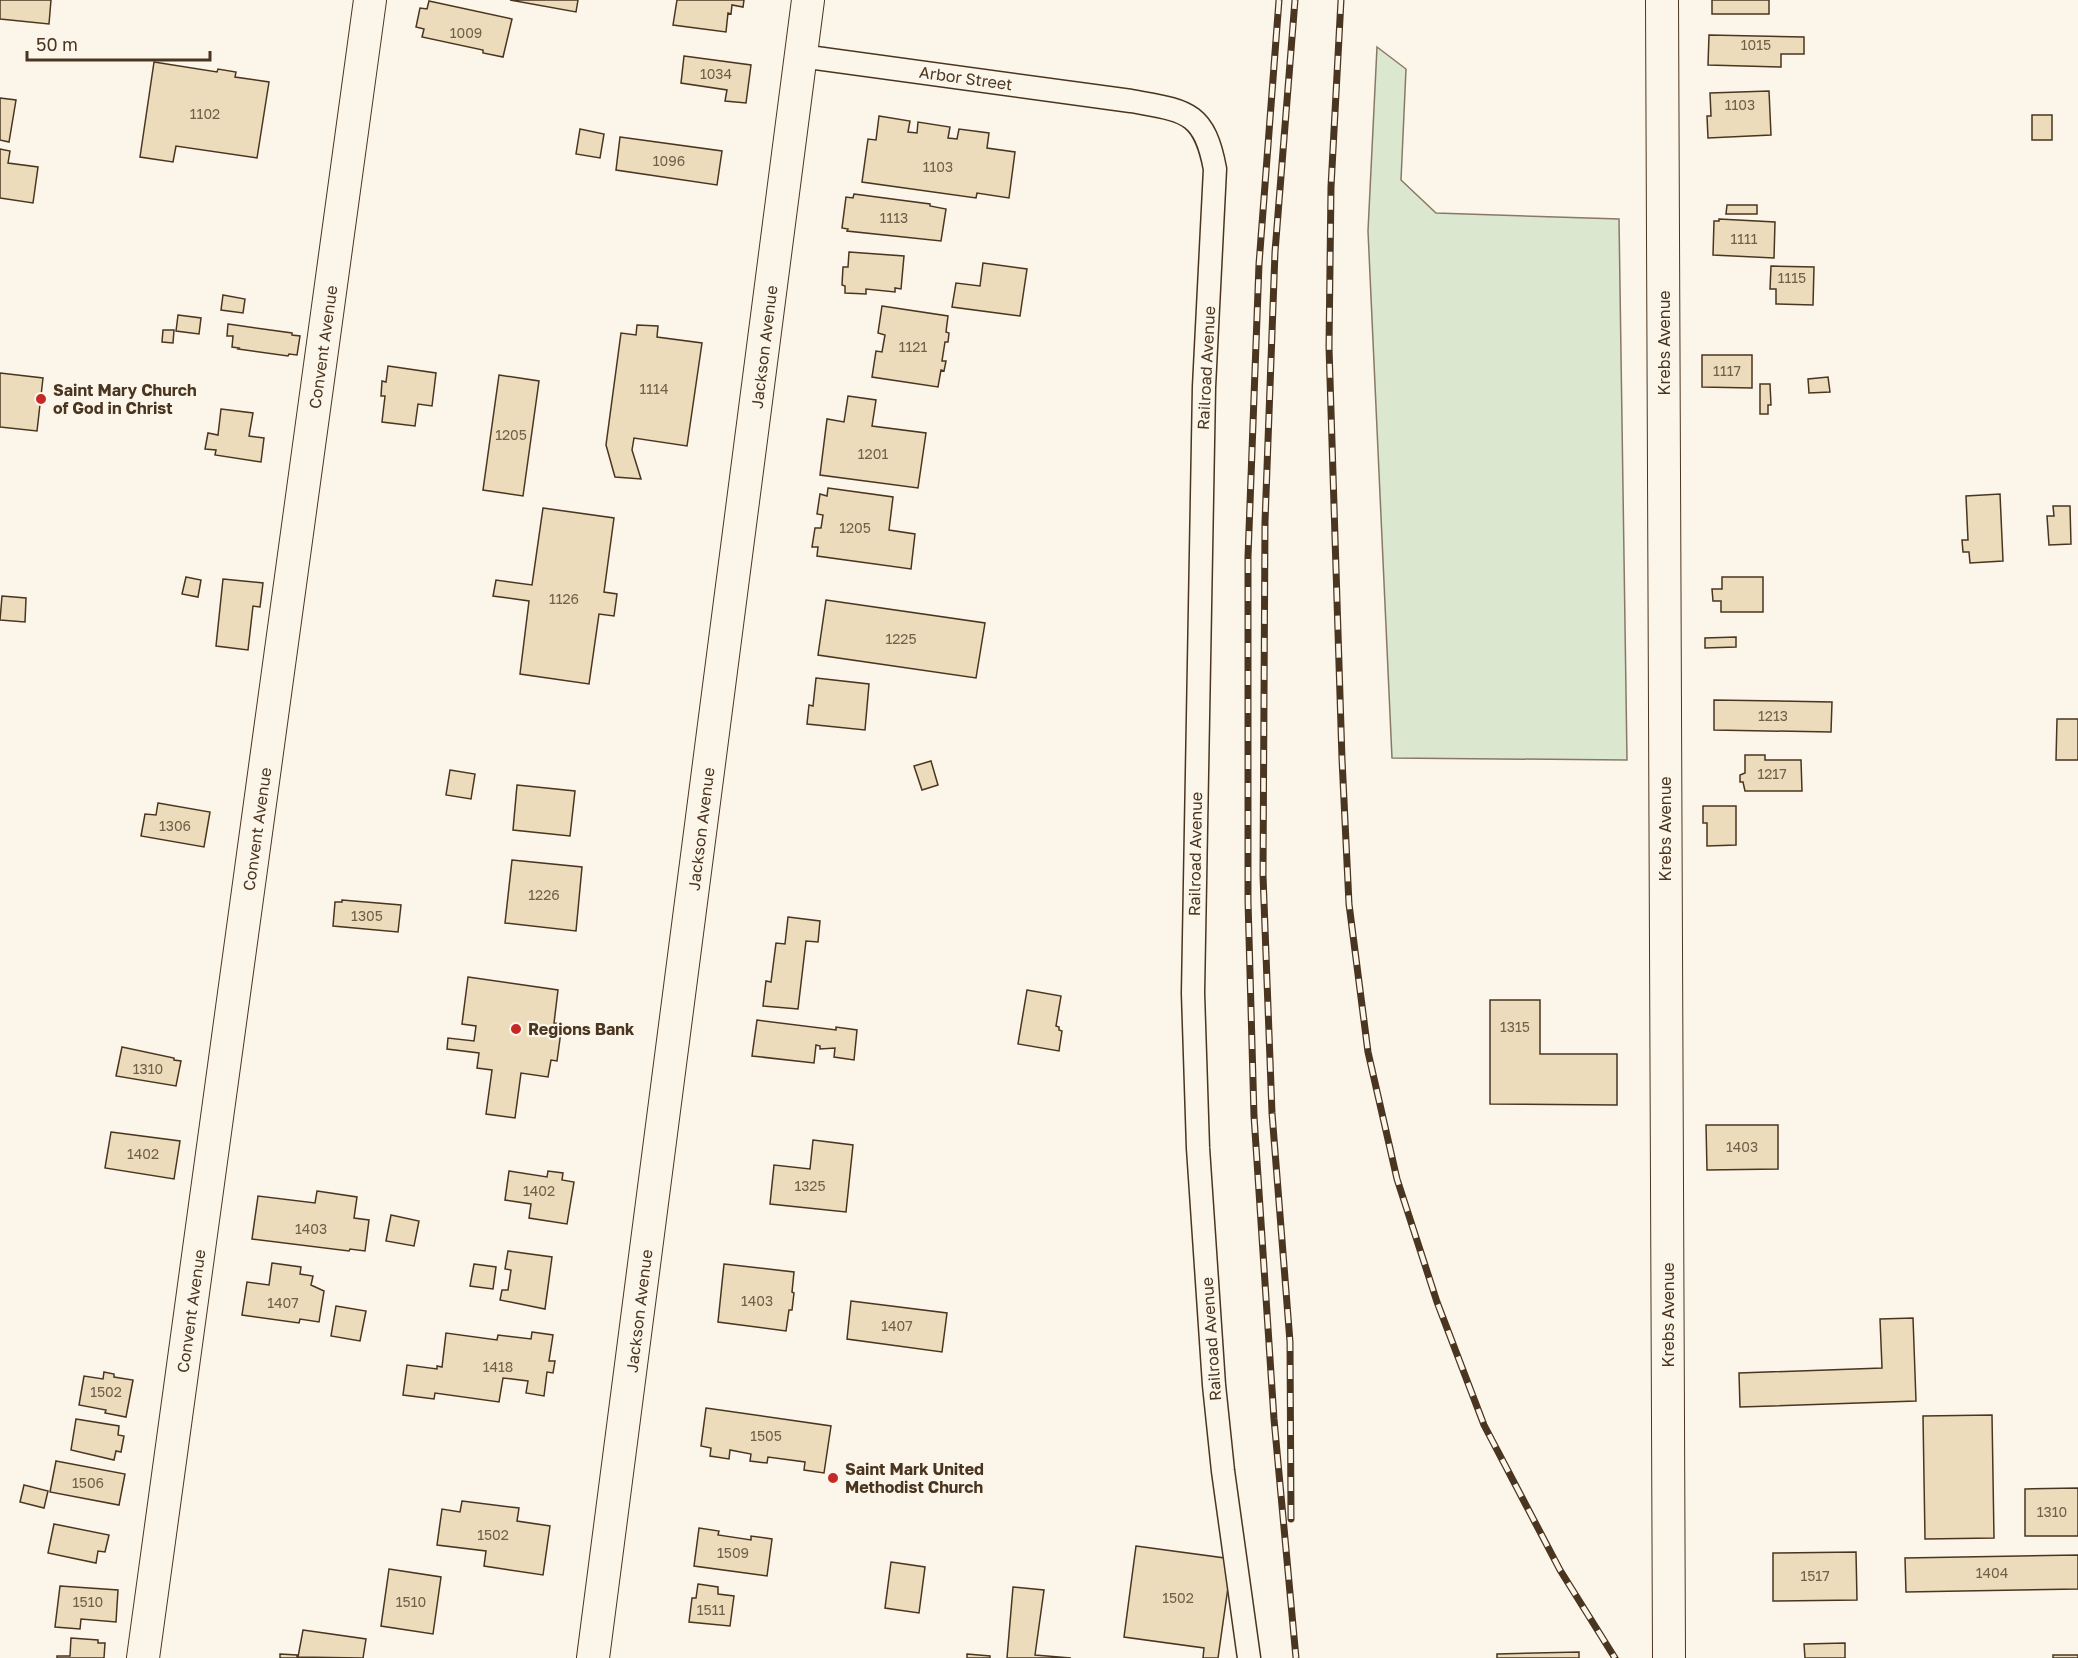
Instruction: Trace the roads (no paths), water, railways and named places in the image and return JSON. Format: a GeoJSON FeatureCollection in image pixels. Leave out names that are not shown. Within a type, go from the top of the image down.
{"type":"FeatureCollection","features":[{"type":"Feature","properties":{"kind":"street","name":"Convent Avenue"},"geometry":{"type":"LineString","coordinates":[[143,1658],[370,0]]}},
{"type":"Feature","properties":{"kind":"street","name":"Jackson Avenue"},"geometry":{"type":"LineString","coordinates":[[593,1658],[808,0]]}},
{"type":"Feature","properties":{"kind":"street","name":"Krebs Avenue"},"geometry":{"type":"LineString","coordinates":[[1662,0],[1669,1658]]}},
{"type":"Feature","properties":{"kind":"street","name":"Arbor Street"},"geometry":{"type":"LineString","coordinates":[[801,56],[1131,100]]}},
{"type":"Feature","properties":{"kind":"street","name":"Railroad Avenue"},"geometry":{"type":"LineString","coordinates":[[1131,100],[1188,114],[1201,127],[1210,145],[1215,169],[1204,387],[1193,993],[1198,1148],[1214,1385],[1223,1471],[1250,1658]]}},
{"type":"Feature","properties":{"kind":"railway"},"geometry":{"type":"LineString","coordinates":[[1279,0],[1259,264],[1248,557],[1248,901],[1254,1116],[1274,1419],[1296,1658]]}},
{"type":"Feature","properties":{"kind":"railway"},"geometry":{"type":"LineString","coordinates":[[1291,1519],[1290,1342],[1272,1113],[1263,875],[1265,522],[1275,252],[1295,0]]}},
{"type":"Feature","properties":{"kind":"railway"},"geometry":{"type":"LineString","coordinates":[[1341,0],[1331,187],[1329,347],[1349,904],[1368,1052],[1397,1179],[1437,1302],[1484,1425],[1560,1570],[1615,1658]]}},
{"type":"Feature","properties":{"kind":"place","name":"Saint Mary Church of God in Christ"},"geometry":{"type":"Point","coordinates":[41,399]}},
{"type":"Feature","properties":{"kind":"place","name":"Regions Bank"},"geometry":{"type":"Point","coordinates":[516,1029]}},
{"type":"Feature","properties":{"kind":"place","name":"Saint Mark United Methodist Church"},"geometry":{"type":"Point","coordinates":[833,1478]}}]}
